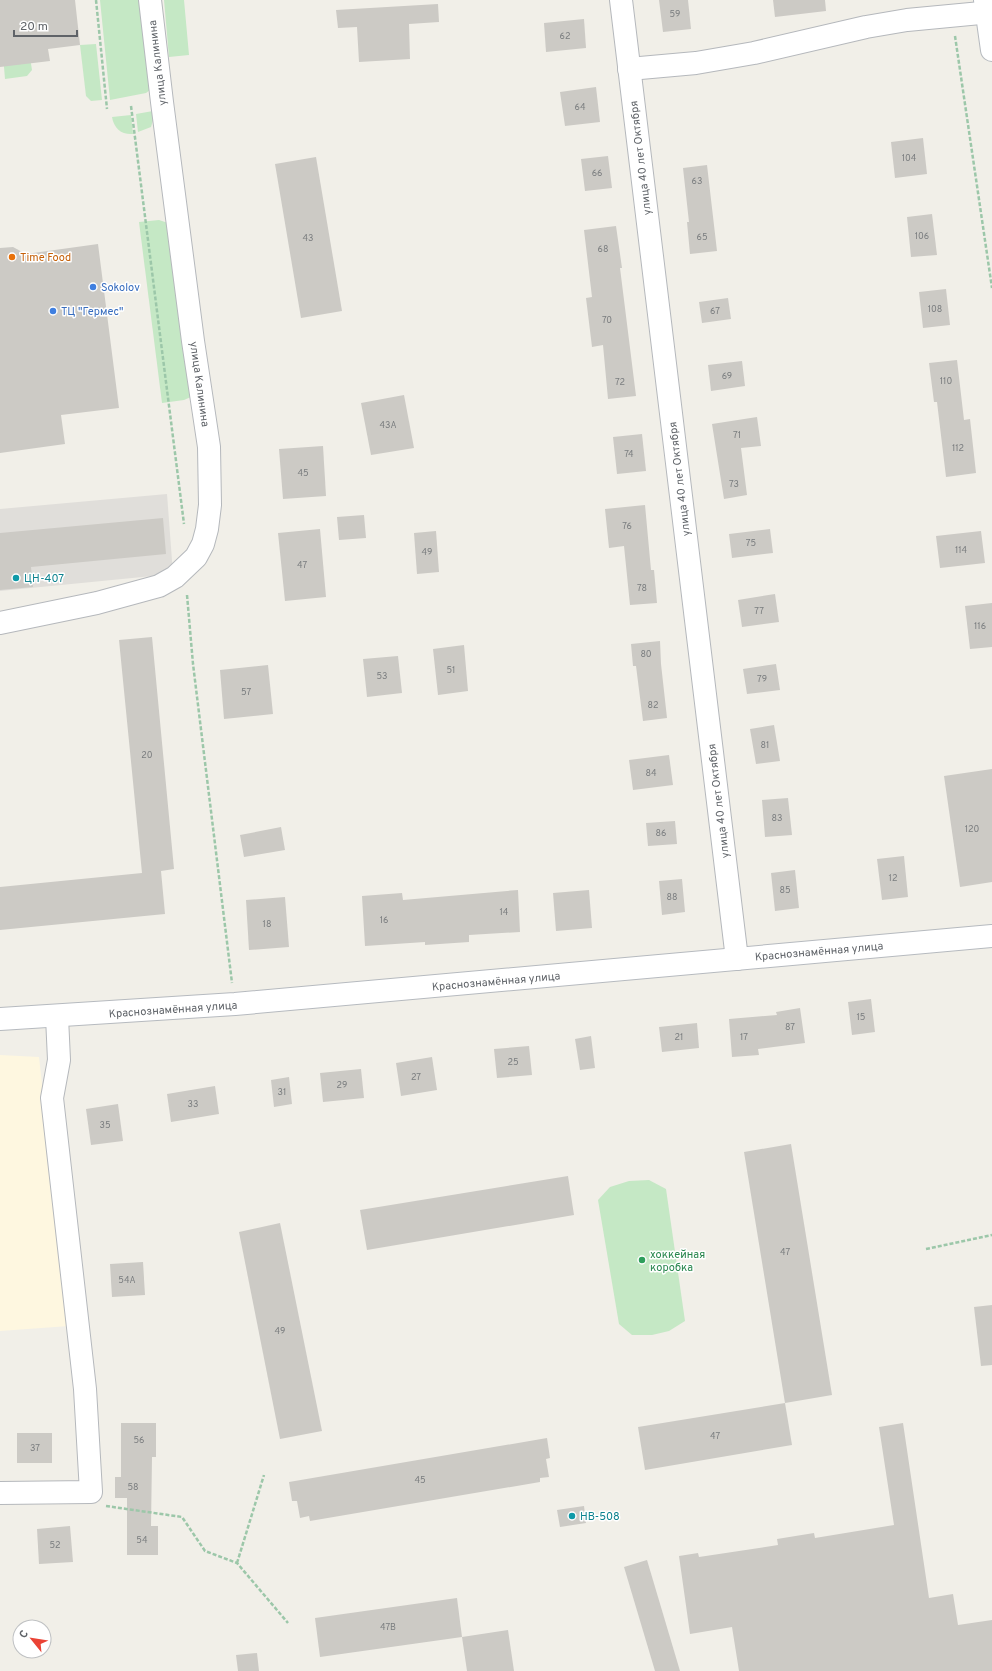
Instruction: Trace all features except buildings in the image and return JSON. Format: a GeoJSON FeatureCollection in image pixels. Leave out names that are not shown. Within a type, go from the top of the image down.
{"type":"FeatureCollection","features":[{"type":"Feature","properties":{"kind":"street","name":"улица Калинина"},"geometry":{"type":"LineString","coordinates":[[0,623],[97,603],[159,586],[175,577],[196,557],[203,544],[207,529],[210,505],[209,447],[192,334],[150,0]]}},
{"type":"Feature","properties":{"kind":"street","name":"улица 40 лет Октября"},"geometry":{"type":"LineString","coordinates":[[621,0],[737,959]]}},
{"type":"Feature","properties":{"kind":"street"},"geometry":{"type":"LineString","coordinates":[[629,69],[690,64],[754,54],[866,27],[952,15],[988,8],[992,50]]}},
{"type":"Feature","properties":{"kind":"street","name":"Краснознамённая улица"},"geometry":{"type":"LineString","coordinates":[[0,1019],[57,1017],[235,1004],[992,936]]}},
{"type":"Feature","properties":{"kind":"street"},"geometry":{"type":"LineString","coordinates":[[0,1493],[91,1492],[80,1330],[52,1098],[59,1060],[57,1017]]}},
{"type":"Feature","properties":{"kind":"path"},"geometry":{"type":"LineString","coordinates":[[96,0],[107,109]]}},
{"type":"Feature","properties":{"kind":"path"},"geometry":{"type":"LineString","coordinates":[[952,15],[992,288]]}},
{"type":"Feature","properties":{"kind":"path"},"geometry":{"type":"LineString","coordinates":[[131,106],[183,507],[184,530]]}},
{"type":"Feature","properties":{"kind":"path"},"geometry":{"type":"LineString","coordinates":[[187,567],[187,600],[193,664],[235,1004]]}},
{"type":"Feature","properties":{"kind":"path"},"geometry":{"type":"LineString","coordinates":[[926,1249],[992,1235]]}},
{"type":"Feature","properties":{"kind":"path"},"geometry":{"type":"LineString","coordinates":[[237,1563],[264,1475]]}},
{"type":"Feature","properties":{"kind":"path"},"geometry":{"type":"LineString","coordinates":[[91,1492],[95,1500],[100,1504],[109,1507],[182,1517],[205,1551],[237,1563],[288,1623]]}},
{"type":"Feature","properties":{"kind":"shaded area"},"geometry":{"type":"Polygon","coordinates":[[[167,494],[173,574],[0,591],[0,509],[167,494]]]}},
{"type":"Feature","properties":{"kind":"shaded area"},"geometry":{"type":"Polygon","coordinates":[[[0,1055],[39,1057],[69,1326],[0,1331],[0,1055]]]}},
{"type":"Feature","properties":{"kind":"green space"},"geometry":{"type":"Polygon","coordinates":[[[100,0],[144,0],[150,90],[146,93],[110,100],[100,0]]]}},
{"type":"Feature","properties":{"kind":"green space"},"geometry":{"type":"Polygon","coordinates":[[[164,0],[184,0],[189,55],[169,57],[164,0]]]}},
{"type":"Feature","properties":{"kind":"green space"},"geometry":{"type":"Polygon","coordinates":[[[96,44],[102,100],[91,101],[86,96],[80,45],[96,44]]]}},
{"type":"Feature","properties":{"kind":"green space"},"geometry":{"type":"Polygon","coordinates":[[[29,51],[32,70],[27,76],[5,79],[3,55],[29,51]]]}},
{"type":"Feature","properties":{"kind":"green space"},"geometry":{"type":"Polygon","coordinates":[[[153,111],[154,117],[151,127],[138,132],[136,114],[153,111]]]}},
{"type":"Feature","properties":{"kind":"green space"},"geometry":{"type":"Polygon","coordinates":[[[131,115],[133,134],[122,132],[115,125],[112,117],[131,115]]]}},
{"type":"Feature","properties":{"kind":"green space"},"geometry":{"type":"Polygon","coordinates":[[[159,220],[168,223],[193,396],[184,400],[162,403],[139,222],[159,220]]]}},
{"type":"Feature","properties":{"kind":"green space","name":"хоккейная коробка"},"geometry":{"type":"Polygon","coordinates":[[[649,1180],[666,1189],[685,1321],[669,1331],[652,1335],[632,1335],[619,1324],[598,1200],[610,1187],[629,1181],[649,1180]]]}},
{"type":"Feature","properties":{"kind":"place","name":"Time Food"},"geometry":{"type":"Point","coordinates":[12,257]}},
{"type":"Feature","properties":{"kind":"place","name":"Sokolov"},"geometry":{"type":"Point","coordinates":[93,287]}},
{"type":"Feature","properties":{"kind":"place","name":"ТЦ \"Гермес\""},"geometry":{"type":"Point","coordinates":[53,311]}},
{"type":"Feature","properties":{"kind":"place","name":"ЦН-407"},"geometry":{"type":"Point","coordinates":[16,578]}},
{"type":"Feature","properties":{"kind":"place","name":"хоккейная коробка"},"geometry":{"type":"Point","coordinates":[642,1260]}},
{"type":"Feature","properties":{"kind":"place","name":"НВ-508"},"geometry":{"type":"Point","coordinates":[572,1516]}}]}
